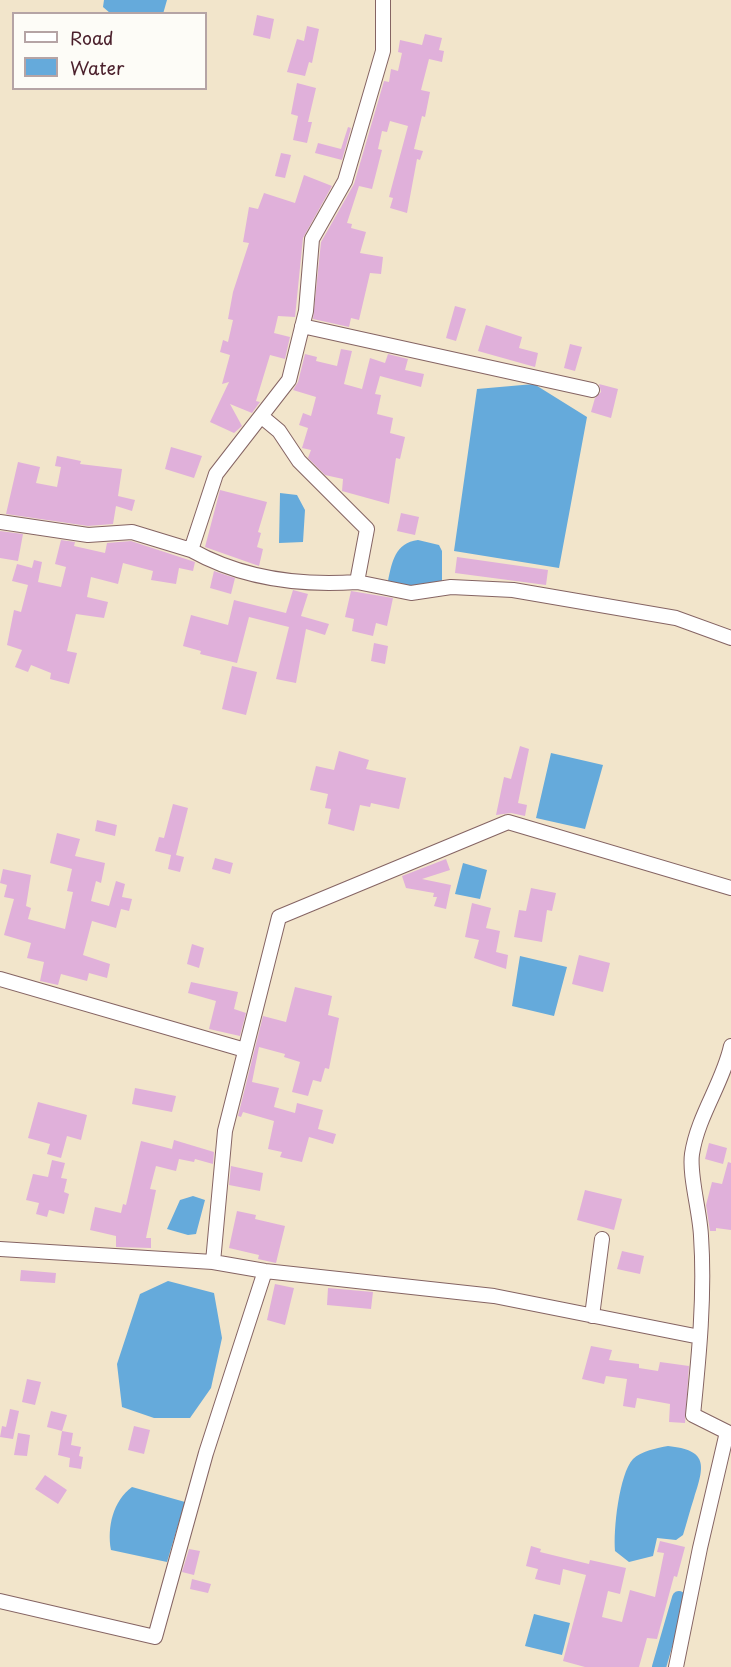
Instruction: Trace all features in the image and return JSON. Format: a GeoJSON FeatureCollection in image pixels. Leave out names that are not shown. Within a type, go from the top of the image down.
{"type":"FeatureCollection","features":[{"type":"Feature","properties":{"kind":"street"},"geometry":{"type":"LineString","coordinates":[[191,550],[216,474],[289,380],[302,326],[312,239],[345,181],[383,51],[383,0]]}},
{"type":"Feature","properties":{"kind":"street"},"geometry":{"type":"LineString","coordinates":[[302,326],[592,390]]}},
{"type":"Feature","properties":{"kind":"street"},"geometry":{"type":"LineString","coordinates":[[261,416],[279,430],[299,461],[367,529],[357,582]]}},
{"type":"Feature","properties":{"kind":"street"},"geometry":{"type":"LineString","coordinates":[[0,522],[88,535],[132,532],[191,550],[215,563],[264,578],[321,585],[357,582],[411,593],[451,587],[513,590],[676,618],[731,638]]}},
{"type":"Feature","properties":{"kind":"street"},"geometry":{"type":"LineString","coordinates":[[213,1262],[225,1131],[279,917],[508,822],[731,888]]}},
{"type":"Feature","properties":{"kind":"street"},"geometry":{"type":"LineString","coordinates":[[0,979],[245,1050]]}},
{"type":"Feature","properties":{"kind":"street"},"geometry":{"type":"LineString","coordinates":[[676,1667],[700,1548],[729,1430],[693,1415],[700,1337],[701,1236],[692,1155],[708,1100],[728,1059],[731,1046]]}},
{"type":"Feature","properties":{"kind":"street"},"geometry":{"type":"LineString","coordinates":[[592,1316],[602,1239]]}},
{"type":"Feature","properties":{"kind":"street"},"geometry":{"type":"LineString","coordinates":[[0,1249],[213,1262],[266,1271],[494,1296],[700,1337]]}},
{"type":"Feature","properties":{"kind":"street"},"geometry":{"type":"LineString","coordinates":[[0,1601],[155,1637],[206,1453],[266,1271]]}},
{"type":"Feature","properties":{"kind":"water"},"geometry":{"type":"Polygon","coordinates":[[[104,0],[167,0],[164,12],[109,12],[103,7],[104,0]]]}},
{"type":"Feature","properties":{"kind":"water"},"geometry":{"type":"Polygon","coordinates":[[[534,384],[587,417],[559,568],[454,551],[477,389],[534,384]]]}},
{"type":"Feature","properties":{"kind":"water"},"geometry":{"type":"Polygon","coordinates":[[[280,493],[297,495],[305,510],[303,542],[279,543],[280,493]]]}},
{"type":"Feature","properties":{"kind":"water"},"geometry":{"type":"Polygon","coordinates":[[[418,540],[439,545],[442,551],[442,583],[398,588],[388,581],[393,560],[404,545],[418,540]]]}},
{"type":"Feature","properties":{"kind":"water"},"geometry":{"type":"Polygon","coordinates":[[[551,753],[603,765],[585,829],[536,818],[551,753]]]}},
{"type":"Feature","properties":{"kind":"water"},"geometry":{"type":"Polygon","coordinates":[[[463,863],[487,870],[480,899],[455,894],[463,863]]]}},
{"type":"Feature","properties":{"kind":"water"},"geometry":{"type":"Polygon","coordinates":[[[520,956],[567,967],[554,1016],[512,1006],[520,956]]]}},
{"type":"Feature","properties":{"kind":"water"},"geometry":{"type":"Polygon","coordinates":[[[193,1196],[205,1200],[196,1234],[188,1235],[167,1229],[180,1200],[193,1196]]]}},
{"type":"Feature","properties":{"kind":"water"},"geometry":{"type":"Polygon","coordinates":[[[168,1281],[214,1293],[222,1338],[211,1388],[190,1418],[154,1418],[122,1407],[117,1364],[140,1294],[168,1281]]]}},
{"type":"Feature","properties":{"kind":"water"},"geometry":{"type":"Polygon","coordinates":[[[668,1446],[690,1451],[700,1461],[700,1477],[683,1535],[676,1540],[657,1538],[653,1556],[629,1562],[615,1551],[616,1517],[624,1477],[628,1466],[636,1456],[649,1450],[668,1446]]]}},
{"type":"Feature","properties":{"kind":"water"},"geometry":{"type":"Polygon","coordinates":[[[132,1487],[185,1502],[167,1562],[111,1550],[110,1532],[113,1515],[120,1500],[132,1487]]]}},
{"type":"Feature","properties":{"kind":"water"},"geometry":{"type":"Polygon","coordinates":[[[534,1614],[570,1623],[562,1655],[525,1646],[534,1614]]]}},
{"type":"Feature","properties":{"kind":"building"},"geometry":{"type":"Polygon","coordinates":[[[257,15],[274,19],[270,39],[253,35],[257,15]]]}},
{"type":"Feature","properties":{"kind":"building"},"geometry":{"type":"Polygon","coordinates":[[[307,26],[319,29],[312,63],[309,62],[305,76],[287,72],[297,39],[304,41],[307,26]]]}},
{"type":"Feature","properties":{"kind":"building"},"geometry":{"type":"Polygon","coordinates":[[[425,34],[442,38],[439,50],[444,51],[442,62],[429,59],[421,90],[430,92],[425,117],[422,116],[414,149],[423,151],[420,160],[417,159],[407,213],[390,208],[393,198],[389,197],[408,126],[390,121],[387,132],[382,131],[378,149],[382,150],[372,189],[359,186],[347,223],[352,224],[351,228],[366,232],[360,253],[383,257],[381,274],[370,273],[359,320],[351,318],[349,327],[313,319],[321,242],[354,184],[384,81],[389,82],[391,69],[398,71],[402,53],[398,52],[400,40],[422,45],[425,34]]]}},
{"type":"Feature","properties":{"kind":"building"},"geometry":{"type":"Polygon","coordinates":[[[297,83],[316,88],[308,122],[312,122],[307,143],[293,140],[298,116],[291,114],[297,83]]]}},
{"type":"Feature","properties":{"kind":"building"},"geometry":{"type":"Polygon","coordinates":[[[348,127],[351,128],[342,160],[315,153],[318,143],[341,149],[348,127]]]}},
{"type":"Feature","properties":{"kind":"building"},"geometry":{"type":"Polygon","coordinates":[[[281,153],[291,155],[285,178],[275,176],[281,153]]]}},
{"type":"Feature","properties":{"kind":"building"},"geometry":{"type":"Polygon","coordinates":[[[304,175],[332,186],[303,238],[295,317],[278,316],[274,333],[290,337],[285,359],[270,355],[256,401],[260,402],[252,413],[230,404],[242,426],[234,433],[210,422],[229,382],[222,384],[230,355],[220,352],[223,340],[228,342],[233,320],[228,319],[233,292],[249,243],[243,242],[249,207],[258,209],[264,193],[295,203],[304,175]]]}},
{"type":"Feature","properties":{"kind":"building"},"geometry":{"type":"Polygon","coordinates":[[[455,306],[466,309],[456,341],[446,338],[455,306]]]}},
{"type":"Feature","properties":{"kind":"building"},"geometry":{"type":"Polygon","coordinates":[[[486,325],[522,337],[519,348],[538,353],[535,367],[478,351],[486,325]]]}},
{"type":"Feature","properties":{"kind":"building"},"geometry":{"type":"Polygon","coordinates":[[[570,344],[582,347],[575,371],[564,368],[570,344]]]}},
{"type":"Feature","properties":{"kind":"building"},"geometry":{"type":"Polygon","coordinates":[[[341,349],[352,351],[344,384],[362,389],[370,358],[385,363],[388,354],[408,359],[405,370],[424,374],[421,387],[380,376],[375,394],[381,395],[377,414],[393,418],[390,433],[405,437],[400,459],[396,458],[389,504],[342,491],[343,479],[325,475],[308,458],[311,450],[302,448],[308,428],[299,425],[303,413],[311,416],[316,397],[293,390],[298,382],[305,354],[317,357],[316,361],[337,366],[341,349]]]}},
{"type":"Feature","properties":{"kind":"building"},"geometry":{"type":"Polygon","coordinates":[[[599,384],[618,389],[611,418],[591,412],[595,398],[601,392],[599,384]]]}},
{"type":"Feature","properties":{"kind":"building"},"geometry":{"type":"Polygon","coordinates":[[[171,447],[202,456],[194,478],[165,469],[171,447]]]}},
{"type":"Feature","properties":{"kind":"building"},"geometry":{"type":"Polygon","coordinates":[[[57,456],[81,461],[80,464],[122,469],[118,496],[135,500],[132,511],[116,506],[113,524],[88,526],[6,514],[18,462],[40,467],[36,483],[57,487],[61,467],[55,466],[57,456]]]}},
{"type":"Feature","properties":{"kind":"building"},"geometry":{"type":"Polygon","coordinates":[[[220,490],[267,502],[258,532],[261,533],[257,547],[263,549],[259,566],[205,547],[220,490]]]}},
{"type":"Feature","properties":{"kind":"building"},"geometry":{"type":"Polygon","coordinates":[[[401,513],[419,517],[415,535],[397,531],[401,513]]]}},
{"type":"Feature","properties":{"kind":"building"},"geometry":{"type":"Polygon","coordinates":[[[0,531],[23,534],[18,561],[0,558],[0,531]]]}},
{"type":"Feature","properties":{"kind":"building"},"geometry":{"type":"Polygon","coordinates":[[[61,540],[75,542],[74,546],[105,553],[107,543],[131,541],[195,562],[193,571],[179,568],[176,584],[151,580],[153,571],[123,563],[118,584],[91,577],[87,597],[108,602],[104,618],[76,614],[67,651],[77,653],[69,684],[50,679],[51,673],[31,665],[28,672],[15,667],[22,650],[7,645],[14,610],[21,612],[28,585],[12,581],[17,564],[32,568],[34,560],[42,562],[38,582],[61,587],[66,567],[55,564],[61,540]]]}},
{"type":"Feature","properties":{"kind":"building"},"geometry":{"type":"Polygon","coordinates":[[[457,557],[548,570],[546,585],[455,573],[457,557]]]}},
{"type":"Feature","properties":{"kind":"building"},"geometry":{"type":"Polygon","coordinates":[[[214,571],[235,578],[231,594],[210,588],[214,571]]]}},
{"type":"Feature","properties":{"kind":"building"},"geometry":{"type":"Polygon","coordinates":[[[293,590],[308,594],[301,616],[329,624],[325,635],[306,629],[296,683],[276,679],[289,627],[249,617],[237,663],[200,654],[201,651],[183,646],[191,615],[228,625],[234,600],[286,613],[293,590]]]}},
{"type":"Feature","properties":{"kind":"building"},"geometry":{"type":"Polygon","coordinates":[[[351,591],[393,598],[387,626],[376,623],[373,636],[352,631],[354,619],[345,617],[351,591]]]}},
{"type":"Feature","properties":{"kind":"building"},"geometry":{"type":"Polygon","coordinates":[[[374,643],[388,646],[385,664],[371,661],[374,643]]]}},
{"type":"Feature","properties":{"kind":"building"},"geometry":{"type":"Polygon","coordinates":[[[232,666],[257,672],[246,715],[222,709],[232,666]]]}},
{"type":"Feature","properties":{"kind":"building"},"geometry":{"type":"Polygon","coordinates":[[[520,746],[529,749],[518,803],[527,805],[525,816],[511,813],[496,815],[504,777],[511,779],[520,746]]]}},
{"type":"Feature","properties":{"kind":"building"},"geometry":{"type":"Polygon","coordinates":[[[339,751],[369,760],[366,769],[406,778],[399,809],[371,803],[370,807],[360,805],[354,831],[328,824],[331,809],[325,808],[328,794],[310,790],[316,766],[334,770],[339,751]]]}},
{"type":"Feature","properties":{"kind":"building"},"geometry":{"type":"Polygon","coordinates":[[[173,804],[188,808],[176,855],[184,857],[180,872],[168,869],[171,855],[155,851],[159,837],[164,838],[173,804]]]}},
{"type":"Feature","properties":{"kind":"building"},"geometry":{"type":"Polygon","coordinates":[[[97,820],[117,825],[115,836],[95,831],[97,820]]]}},
{"type":"Feature","properties":{"kind":"building"},"geometry":{"type":"Polygon","coordinates":[[[57,833],[80,839],[75,856],[105,863],[101,883],[96,881],[91,901],[109,906],[116,881],[125,884],[122,897],[132,899],[129,911],[121,909],[116,928],[92,921],[83,955],[110,964],[107,978],[89,973],[87,981],[61,974],[58,985],[40,981],[44,962],[27,958],[31,943],[4,935],[14,899],[4,897],[7,885],[0,883],[3,869],[31,875],[26,906],[31,908],[28,919],[65,929],[73,892],[67,891],[72,869],[50,863],[57,833]]]}},
{"type":"Feature","properties":{"kind":"building"},"geometry":{"type":"Polygon","coordinates":[[[215,858],[233,863],[230,874],[212,869],[215,858]]]}},
{"type":"Feature","properties":{"kind":"building"},"geometry":{"type":"Polygon","coordinates":[[[446,859],[450,870],[422,879],[451,885],[446,909],[434,906],[437,897],[433,897],[434,893],[406,888],[402,876],[446,859]]]}},
{"type":"Feature","properties":{"kind":"building"},"geometry":{"type":"Polygon","coordinates":[[[531,888],[556,893],[552,911],[547,910],[542,942],[514,937],[519,910],[526,911],[531,888]]]}},
{"type":"Feature","properties":{"kind":"building"},"geometry":{"type":"Polygon","coordinates":[[[472,903],[491,908],[486,928],[500,931],[496,952],[508,955],[506,969],[474,958],[479,940],[465,937],[472,903]]]}},
{"type":"Feature","properties":{"kind":"building"},"geometry":{"type":"Polygon","coordinates":[[[192,944],[204,948],[199,968],[187,964],[192,944]]]}},
{"type":"Feature","properties":{"kind":"building"},"geometry":{"type":"Polygon","coordinates":[[[579,955],[610,963],[603,992],[572,984],[579,955]]]}},
{"type":"Feature","properties":{"kind":"building"},"geometry":{"type":"Polygon","coordinates":[[[191,982],[238,992],[234,1009],[246,1013],[240,1036],[209,1029],[216,1001],[188,993],[191,982]]]}},
{"type":"Feature","properties":{"kind":"building"},"geometry":{"type":"Polygon","coordinates":[[[295,987],[332,996],[328,1015],[339,1018],[329,1069],[325,1068],[321,1082],[313,1080],[308,1096],[292,1092],[300,1062],[284,1057],[285,1054],[259,1047],[252,1082],[279,1088],[274,1107],[295,1113],[297,1103],[323,1110],[318,1129],[336,1134],[333,1144],[309,1137],[302,1162],[280,1157],[282,1152],[268,1149],[274,1121],[243,1112],[241,1117],[238,1116],[263,1016],[286,1022],[295,987]]]}},
{"type":"Feature","properties":{"kind":"building"},"geometry":{"type":"Polygon","coordinates":[[[135,1088],[176,1096],[172,1112],[132,1104],[135,1088]]]}},
{"type":"Feature","properties":{"kind":"building"},"geometry":{"type":"Polygon","coordinates":[[[38,1102],[87,1115],[81,1140],[67,1136],[61,1158],[47,1154],[50,1144],[28,1138],[38,1102]]]}},
{"type":"Feature","properties":{"kind":"building"},"geometry":{"type":"Polygon","coordinates":[[[174,1140],[214,1152],[213,1164],[195,1159],[194,1162],[179,1159],[176,1171],[156,1166],[150,1189],[156,1190],[146,1238],[151,1238],[151,1248],[116,1247],[116,1236],[90,1230],[95,1207],[121,1213],[123,1204],[126,1205],[141,1141],[172,1149],[174,1140]]]}},
{"type":"Feature","properties":{"kind":"building"},"geometry":{"type":"Polygon","coordinates":[[[709,1143],[727,1148],[723,1164],[705,1159],[709,1143]]]}},
{"type":"Feature","properties":{"kind":"building"},"geometry":{"type":"Polygon","coordinates":[[[52,1160],[65,1163],[61,1178],[67,1179],[64,1192],[69,1194],[64,1214],[49,1210],[47,1217],[36,1214],[39,1203],[26,1200],[33,1174],[48,1177],[52,1160]]]}},
{"type":"Feature","properties":{"kind":"building"},"geometry":{"type":"Polygon","coordinates":[[[728,1162],[731,1163],[731,1230],[716,1228],[716,1231],[710,1231],[706,1205],[712,1182],[722,1184],[728,1162]]]}},
{"type":"Feature","properties":{"kind":"building"},"geometry":{"type":"Polygon","coordinates":[[[231,1166],[263,1173],[260,1191],[229,1185],[231,1166]]]}},
{"type":"Feature","properties":{"kind":"building"},"geometry":{"type":"Polygon","coordinates":[[[585,1190],[622,1199],[614,1230],[577,1220],[585,1190]]]}},
{"type":"Feature","properties":{"kind":"building"},"geometry":{"type":"Polygon","coordinates":[[[237,1211],[256,1215],[255,1219],[285,1226],[276,1263],[258,1259],[259,1255],[229,1248],[237,1211]]]}},
{"type":"Feature","properties":{"kind":"building"},"geometry":{"type":"Polygon","coordinates":[[[622,1251],[644,1256],[640,1274],[617,1269],[622,1251]]]}},
{"type":"Feature","properties":{"kind":"building"},"geometry":{"type":"Polygon","coordinates":[[[21,1270],[56,1273],[55,1283],[20,1281],[21,1270]]]}},
{"type":"Feature","properties":{"kind":"building"},"geometry":{"type":"Polygon","coordinates":[[[275,1284],[294,1288],[285,1325],[267,1320],[275,1284]]]}},
{"type":"Feature","properties":{"kind":"building"},"geometry":{"type":"Polygon","coordinates":[[[328,1288],[373,1292],[371,1309],[327,1305],[328,1288]]]}},
{"type":"Feature","properties":{"kind":"building"},"geometry":{"type":"Polygon","coordinates":[[[591,1346],[612,1350],[609,1360],[639,1364],[639,1368],[658,1371],[660,1362],[689,1366],[685,1423],[669,1422],[670,1404],[637,1398],[635,1408],[623,1406],[627,1379],[606,1376],[604,1384],[582,1379],[591,1346]]]}},
{"type":"Feature","properties":{"kind":"building"},"geometry":{"type":"Polygon","coordinates":[[[27,1379],[41,1382],[35,1405],[22,1402],[27,1379]]]}},
{"type":"Feature","properties":{"kind":"building"},"geometry":{"type":"Polygon","coordinates":[[[10,1409],[19,1411],[13,1439],[0,1437],[2,1426],[6,1427],[10,1409]]]}},
{"type":"Feature","properties":{"kind":"building"},"geometry":{"type":"Polygon","coordinates":[[[51,1411],[67,1415],[62,1431],[47,1427],[51,1411]]]}},
{"type":"Feature","properties":{"kind":"building"},"geometry":{"type":"Polygon","coordinates":[[[134,1426],[150,1430],[144,1454],[128,1450],[134,1426]]]}},
{"type":"Feature","properties":{"kind":"building"},"geometry":{"type":"Polygon","coordinates":[[[62,1431],[73,1433],[71,1445],[81,1447],[79,1456],[83,1457],[81,1469],[69,1467],[70,1458],[58,1455],[62,1431]]]}},
{"type":"Feature","properties":{"kind":"building"},"geometry":{"type":"Polygon","coordinates":[[[18,1433],[30,1435],[27,1456],[14,1455],[18,1433]]]}},
{"type":"Feature","properties":{"kind":"building"},"geometry":{"type":"Polygon","coordinates":[[[45,1475],[67,1490],[58,1504],[35,1489],[45,1475]]]}},
{"type":"Feature","properties":{"kind":"building"},"geometry":{"type":"Polygon","coordinates":[[[660,1541],[685,1547],[677,1577],[674,1576],[657,1639],[647,1638],[639,1667],[585,1667],[563,1661],[586,1575],[563,1569],[560,1585],[535,1579],[538,1569],[526,1566],[531,1546],[541,1549],[540,1552],[589,1564],[590,1560],[626,1568],[620,1594],[608,1591],[602,1617],[622,1622],[630,1590],[655,1597],[664,1553],[657,1552],[660,1541]]]}},
{"type":"Feature","properties":{"kind":"building"},"geometry":{"type":"Polygon","coordinates":[[[189,1549],[200,1551],[194,1575],[182,1572],[189,1549]]]}},
{"type":"Feature","properties":{"kind":"building"},"geometry":{"type":"Polygon","coordinates":[[[192,1579],[211,1584],[208,1593],[190,1589],[192,1579]]]}},
{"type":"Feature","properties":{"kind":"waterway"},"geometry":{"type":"LineString","coordinates":[[659,1667],[679,1598]]}}]}
